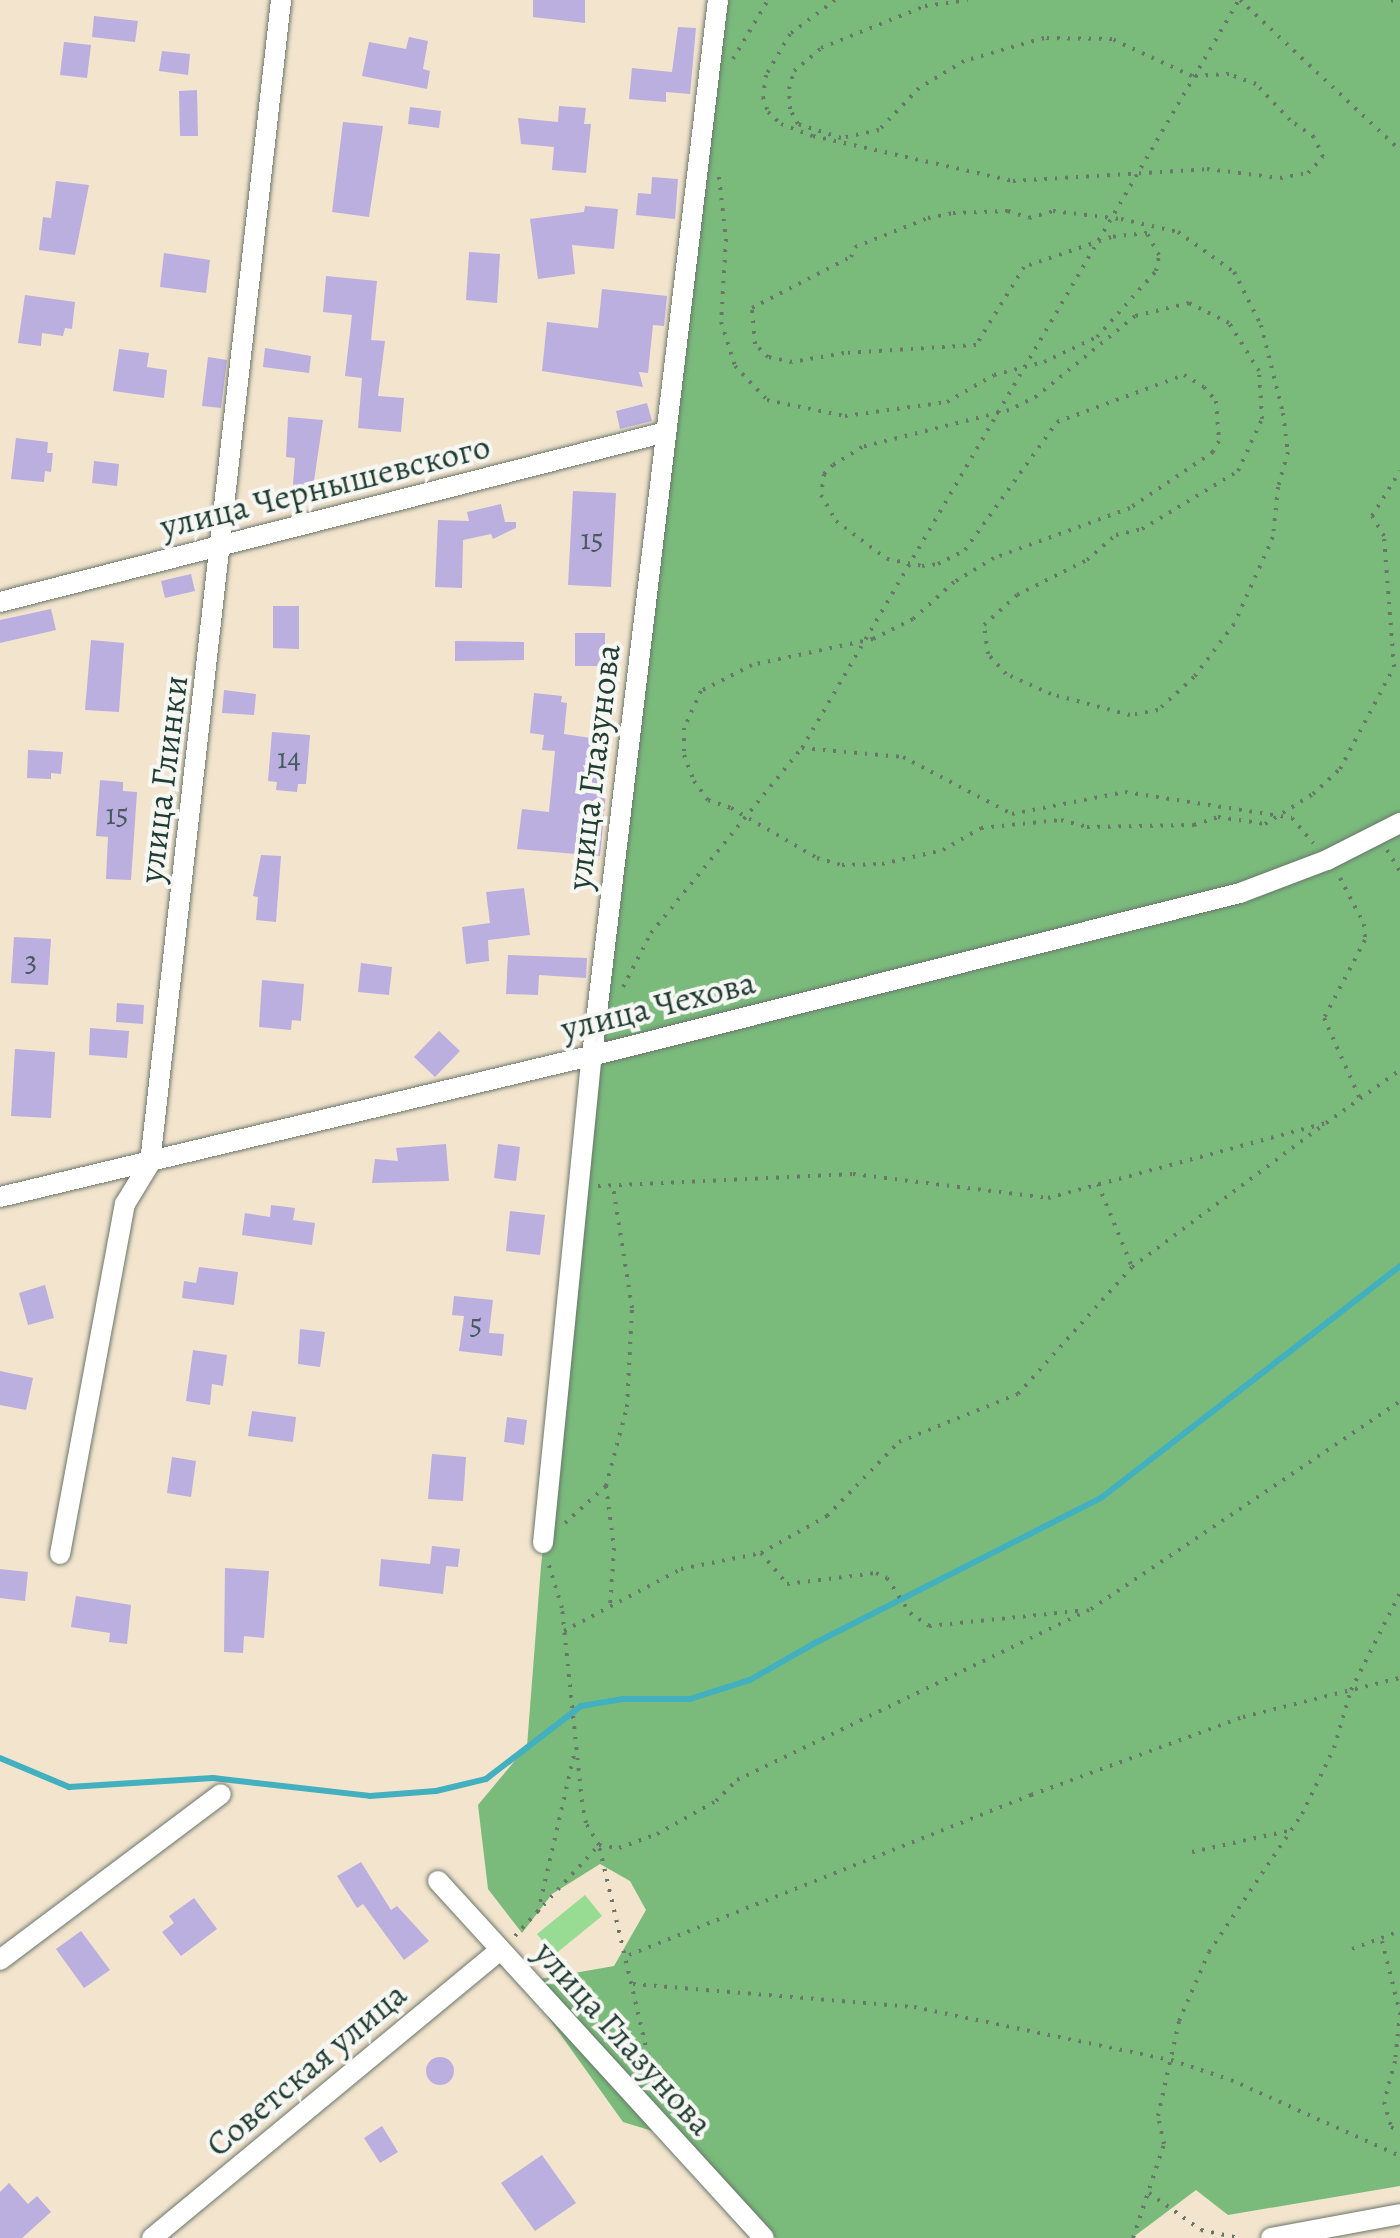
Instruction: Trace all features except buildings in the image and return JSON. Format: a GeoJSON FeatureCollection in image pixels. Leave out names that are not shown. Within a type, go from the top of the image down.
{"type":"FeatureCollection","features":[{"type":"Feature","properties":{"kind":"street","name":"улица Глинки"},"geometry":{"type":"LineString","coordinates":[[60,1554],[125,1204],[150,1163],[223,546],[281,0]]}},
{"type":"Feature","properties":{"kind":"street","name":"улица Глазунова"},"geometry":{"type":"LineString","coordinates":[[543,1542],[592,1055],[718,0]]}},
{"type":"Feature","properties":{"kind":"street","name":"улица Чернышевского"},"geometry":{"type":"LineString","coordinates":[[0,602],[666,432]]}},
{"type":"Feature","properties":{"kind":"street","name":"улица Чехова"},"geometry":{"type":"LineString","coordinates":[[0,1197],[592,1055],[1240,893],[1327,860],[1400,822]]}},
{"type":"Feature","properties":{"kind":"street"},"geometry":{"type":"LineString","coordinates":[[0,1960],[221,1794]]}},
{"type":"Feature","properties":{"kind":"street","name":"улица Глазунова"},"geometry":{"type":"LineString","coordinates":[[438,1881],[764,2238]]}},
{"type":"Feature","properties":{"kind":"street","name":"Советская улица"},"geometry":{"type":"LineString","coordinates":[[152,2238],[500,1950]]}},
{"type":"Feature","properties":{"kind":"street"},"geometry":{"type":"LineString","coordinates":[[1271,2238],[1400,2214]]}},
{"type":"Feature","properties":{"kind":"path"},"geometry":{"type":"LineString","coordinates":[[729,75],[732,60],[768,0]]}},
{"type":"Feature","properties":{"kind":"path"},"geometry":{"type":"LineString","coordinates":[[835,0],[790,34],[766,75],[763,97],[768,112],[782,124],[846,146],[1013,180],[1207,169],[1280,178],[1308,174],[1323,158],[1314,137],[1290,120],[1256,84],[1229,74],[1194,76],[1112,39],[1044,38],[964,61],[919,88],[879,130],[841,138],[798,124],[790,109],[794,71],[821,48],[926,6],[968,0]]}},
{"type":"Feature","properties":{"kind":"path"},"geometry":{"type":"LineString","coordinates":[[621,990],[651,934],[802,748],[1239,0],[1400,150]]}},
{"type":"Feature","properties":{"kind":"path"},"geometry":{"type":"LineString","coordinates":[[1392,0],[1400,2]]}},
{"type":"Feature","properties":{"kind":"path"},"geometry":{"type":"LineString","coordinates":[[719,170],[726,239],[721,322],[735,366],[767,400],[845,416],[948,402],[994,375],[1097,337],[1156,270],[1159,255],[1147,233],[1097,242],[1024,267],[976,345],[844,353],[792,362],[768,356],[755,344],[752,308],[851,257],[855,248],[928,218],[1008,212],[1029,218],[1053,211],[1178,232],[1234,272],[1244,285],[1261,325],[1288,452],[1278,487],[1272,537],[1234,624],[1194,677],[1158,710],[1130,716],[1006,674],[988,654],[984,625],[1017,595],[1086,560],[1116,535],[1142,529],[1238,472],[1262,419],[1259,371],[1229,323],[1190,303],[1135,316],[1037,396],[997,413],[862,447],[824,474],[821,495],[836,520],[887,559],[938,564],[965,550],[1057,422],[1184,375],[1204,387],[1216,402],[1220,441],[1188,473],[1130,508],[994,558],[954,582],[912,619],[864,641],[752,665],[701,691],[684,728],[684,755],[708,800],[789,846],[842,865],[882,864],[943,850],[981,828],[1061,820],[1087,828],[1194,825],[1218,817],[1265,824],[1313,794],[1340,769],[1394,667],[1384,536],[1372,516],[1400,471]]}},
{"type":"Feature","properties":{"kind":"path"},"geometry":{"type":"LineString","coordinates":[[802,748],[903,757],[1012,814],[1125,792],[1292,818],[1352,894],[1364,924],[1365,940],[1324,1018],[1360,1099]]}},
{"type":"Feature","properties":{"kind":"path"},"geometry":{"type":"LineString","coordinates":[[564,1631],[681,1569],[762,1553],[826,1516],[899,1442],[1018,1394],[1132,1266],[1400,1070]]}},
{"type":"Feature","properties":{"kind":"path"},"geometry":{"type":"LineString","coordinates":[[586,1187],[853,1174],[1048,1198],[1326,1122]]}},
{"type":"Feature","properties":{"kind":"path"},"geometry":{"type":"LineString","coordinates":[[1098,1184],[1132,1266]]}},
{"type":"Feature","properties":{"kind":"path"},"geometry":{"type":"LineString","coordinates":[[610,1607],[614,1548],[606,1486],[627,1408],[632,1308],[613,1186]]}},
{"type":"Feature","properties":{"kind":"path"},"geometry":{"type":"LineString","coordinates":[[599,1845],[619,1848],[658,1834],[716,1802],[737,1780],[1091,1610],[1399,1402],[1400,1394]]}},
{"type":"Feature","properties":{"kind":"path"},"geometry":{"type":"LineString","coordinates":[[606,1486],[543,1542],[564,1631],[586,1823],[599,1845],[657,2094]]}},
{"type":"Feature","properties":{"kind":"path"},"geometry":{"type":"LineString","coordinates":[[762,1553],[787,1584],[876,1573],[887,1578],[910,1613],[929,1626],[1091,1610]]}},
{"type":"Feature","properties":{"kind":"path"},"geometry":{"type":"LineString","coordinates":[[1133,2238],[1164,2144],[1158,2116],[1179,2021],[1209,1952],[1292,1830],[1334,1748],[1351,1690],[1400,1593]]}},
{"type":"Feature","properties":{"kind":"path"},"geometry":{"type":"LineString","coordinates":[[627,1956],[1225,1723],[1400,1678]]}},
{"type":"Feature","properties":{"kind":"path"},"geometry":{"type":"LineString","coordinates":[[537,1915],[576,1746]]}},
{"type":"Feature","properties":{"kind":"path"},"geometry":{"type":"LineString","coordinates":[[1192,1852],[1292,1830]]}},
{"type":"Feature","properties":{"kind":"path"},"geometry":{"type":"LineString","coordinates":[[500,1950],[599,1845]]}},
{"type":"Feature","properties":{"kind":"path"},"geometry":{"type":"LineString","coordinates":[[1352,1949],[1400,1932]]}},
{"type":"Feature","properties":{"kind":"path"},"geometry":{"type":"LineString","coordinates":[[1382,1941],[1400,2013],[1395,2062],[1384,2102],[1391,2127],[1400,2131]]}},
{"type":"Feature","properties":{"kind":"path"},"geometry":{"type":"LineString","coordinates":[[633,1984],[914,2007],[1171,2060],[1264,2094],[1400,2156]]}},
{"type":"Feature","properties":{"kind":"path"},"geometry":{"type":"LineString","coordinates":[[1149,2192],[1201,2230],[1240,2238]]}},
{"type":"Feature","properties":{"kind":"green space"},"geometry":{"type":"Polygon","coordinates":[[[728,0],[1400,0],[1400,2186],[1228,2215],[1196,2190],[1132,2238],[776,2238],[672,2137],[623,2122],[523,1982],[614,1966],[646,1910],[630,1881],[600,1864],[552,1894],[522,1933],[488,1889],[478,1805],[527,1746],[541,1566],[650,559],[728,0]]]}},
{"type":"Feature","properties":{"kind":"green space"},"geometry":{"type":"Polygon","coordinates":[[[585,1895],[602,1916],[554,1955],[537,1934],[585,1895]]]}},
{"type":"Feature","properties":{"kind":"waterway"},"geometry":{"type":"LineString","coordinates":[[0,1758],[69,1787],[213,1778],[370,1796],[436,1791],[486,1779],[581,1706],[623,1699],[690,1699],[750,1680],[1101,1498],[1400,1266]]}}]}
